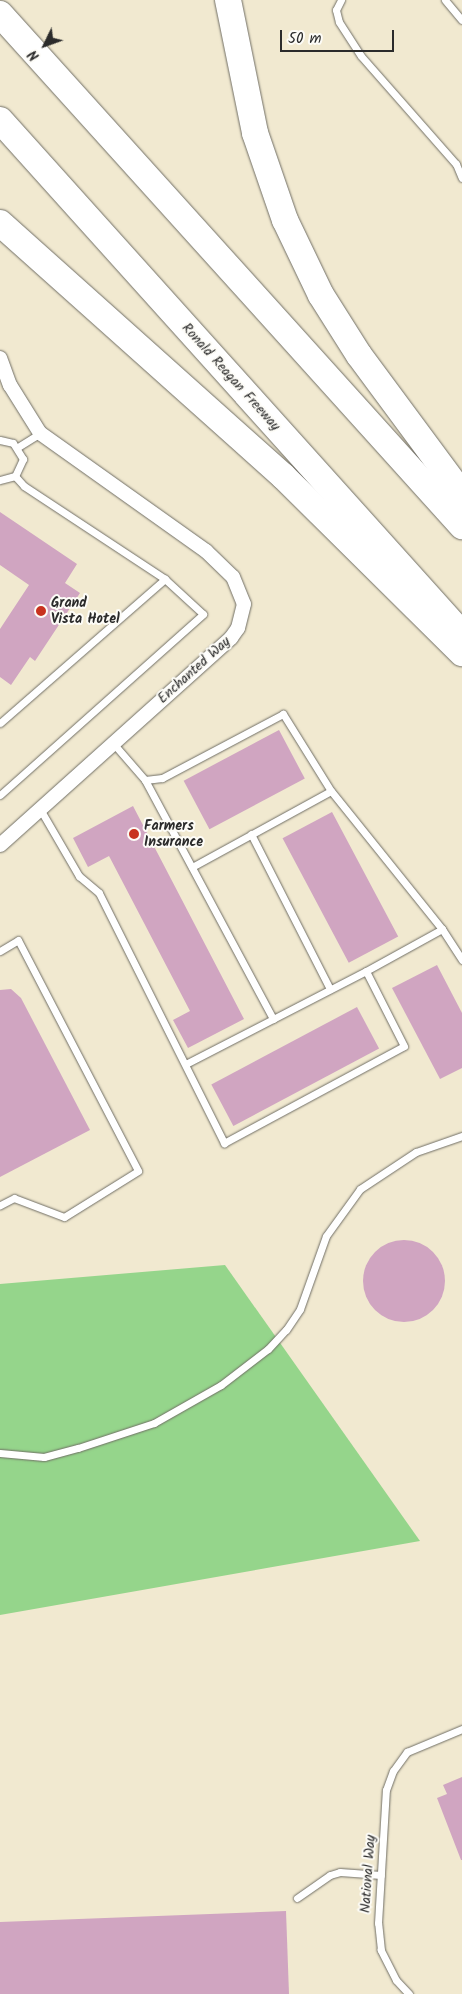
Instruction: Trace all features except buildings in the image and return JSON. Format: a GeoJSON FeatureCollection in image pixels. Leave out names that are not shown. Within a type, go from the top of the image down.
{"type":"FeatureCollection","features":[{"type":"Feature","properties":{"kind":"highway"},"geometry":{"type":"LineString","coordinates":[[228,0],[255,133],[285,220],[321,295],[359,355],[462,494]]}},
{"type":"Feature","properties":{"kind":"highway"},"geometry":{"type":"LineString","coordinates":[[0,14],[462,526]]}},
{"type":"Feature","properties":{"kind":"highway","name":"Ronald Reagan Freeway"},"geometry":{"type":"LineString","coordinates":[[0,120],[462,634]]}},
{"type":"Feature","properties":{"kind":"highway"},"geometry":{"type":"LineString","coordinates":[[0,222],[283,476],[462,653]]}},
{"type":"Feature","properties":{"kind":"street","name":"Enchanted Way"},"geometry":{"type":"LineString","coordinates":[[0,358],[10,385],[40,433],[206,551],[233,577],[242,593],[243,617],[231,638],[0,845]]}},
{"type":"Feature","properties":{"kind":"lane"},"geometry":{"type":"LineString","coordinates":[[341,0],[336,10],[339,22],[361,56],[456,164],[462,178]]}},
{"type":"Feature","properties":{"kind":"lane"},"geometry":{"type":"LineString","coordinates":[[445,0],[462,20]]}},
{"type":"Feature","properties":{"kind":"lane"},"geometry":{"type":"LineString","coordinates":[[18,447],[40,433]]}},
{"type":"Feature","properties":{"kind":"lane"},"geometry":{"type":"LineString","coordinates":[[0,440],[18,447],[23,459],[15,476],[0,480]]}},
{"type":"Feature","properties":{"kind":"lane"},"geometry":{"type":"LineString","coordinates":[[0,795],[203,614],[165,579],[24,486],[15,476]]}},
{"type":"Feature","properties":{"kind":"lane"},"geometry":{"type":"LineString","coordinates":[[0,723],[165,579]]}},
{"type":"Feature","properties":{"kind":"lane"},"geometry":{"type":"LineString","coordinates":[[145,780],[162,778],[283,714],[332,791],[442,929],[462,960]]}},
{"type":"Feature","properties":{"kind":"lane"},"geometry":{"type":"LineString","coordinates":[[113,743],[145,780],[273,1018]]}},
{"type":"Feature","properties":{"kind":"lane"},"geometry":{"type":"LineString","coordinates":[[192,867],[332,791]]}},
{"type":"Feature","properties":{"kind":"lane"},"geometry":{"type":"LineString","coordinates":[[40,809],[79,876],[99,893],[224,1143],[404,1046],[366,971]]}},
{"type":"Feature","properties":{"kind":"lane"},"geometry":{"type":"LineString","coordinates":[[251,834],[330,989]]}},
{"type":"Feature","properties":{"kind":"lane"},"geometry":{"type":"LineString","coordinates":[[186,1064],[366,971],[442,929]]}},
{"type":"Feature","properties":{"kind":"lane"},"geometry":{"type":"LineString","coordinates":[[0,951],[18,940],[138,1171],[64,1217],[14,1198],[0,1205]]}},
{"type":"Feature","properties":{"kind":"lane"},"geometry":{"type":"LineString","coordinates":[[0,1453],[44,1457],[78,1448],[154,1423],[221,1385],[268,1349],[286,1330],[300,1309],[326,1236],[360,1189],[416,1152],[462,1136]]}},
{"type":"Feature","properties":{"kind":"lane","name":"National Way"},"geometry":{"type":"LineString","coordinates":[[409,1994],[396,1980],[381,1950],[378,1923],[386,1790],[393,1771],[407,1752],[462,1729]]}},
{"type":"Feature","properties":{"kind":"lane"},"geometry":{"type":"LineString","coordinates":[[297,1898],[330,1876],[340,1872],[381,1874]]}},
{"type":"Feature","properties":{"kind":"green space"},"geometry":{"type":"Polygon","coordinates":[[[225,1265],[420,1541],[0,1615],[0,1284],[225,1265]]]}},
{"type":"Feature","properties":{"kind":"place","name":"Grand Vista Hotel"},"geometry":{"type":"Point","coordinates":[41,611]}},
{"type":"Feature","properties":{"kind":"place","name":"Farmers Insurance"},"geometry":{"type":"Point","coordinates":[134,834]}}]}
